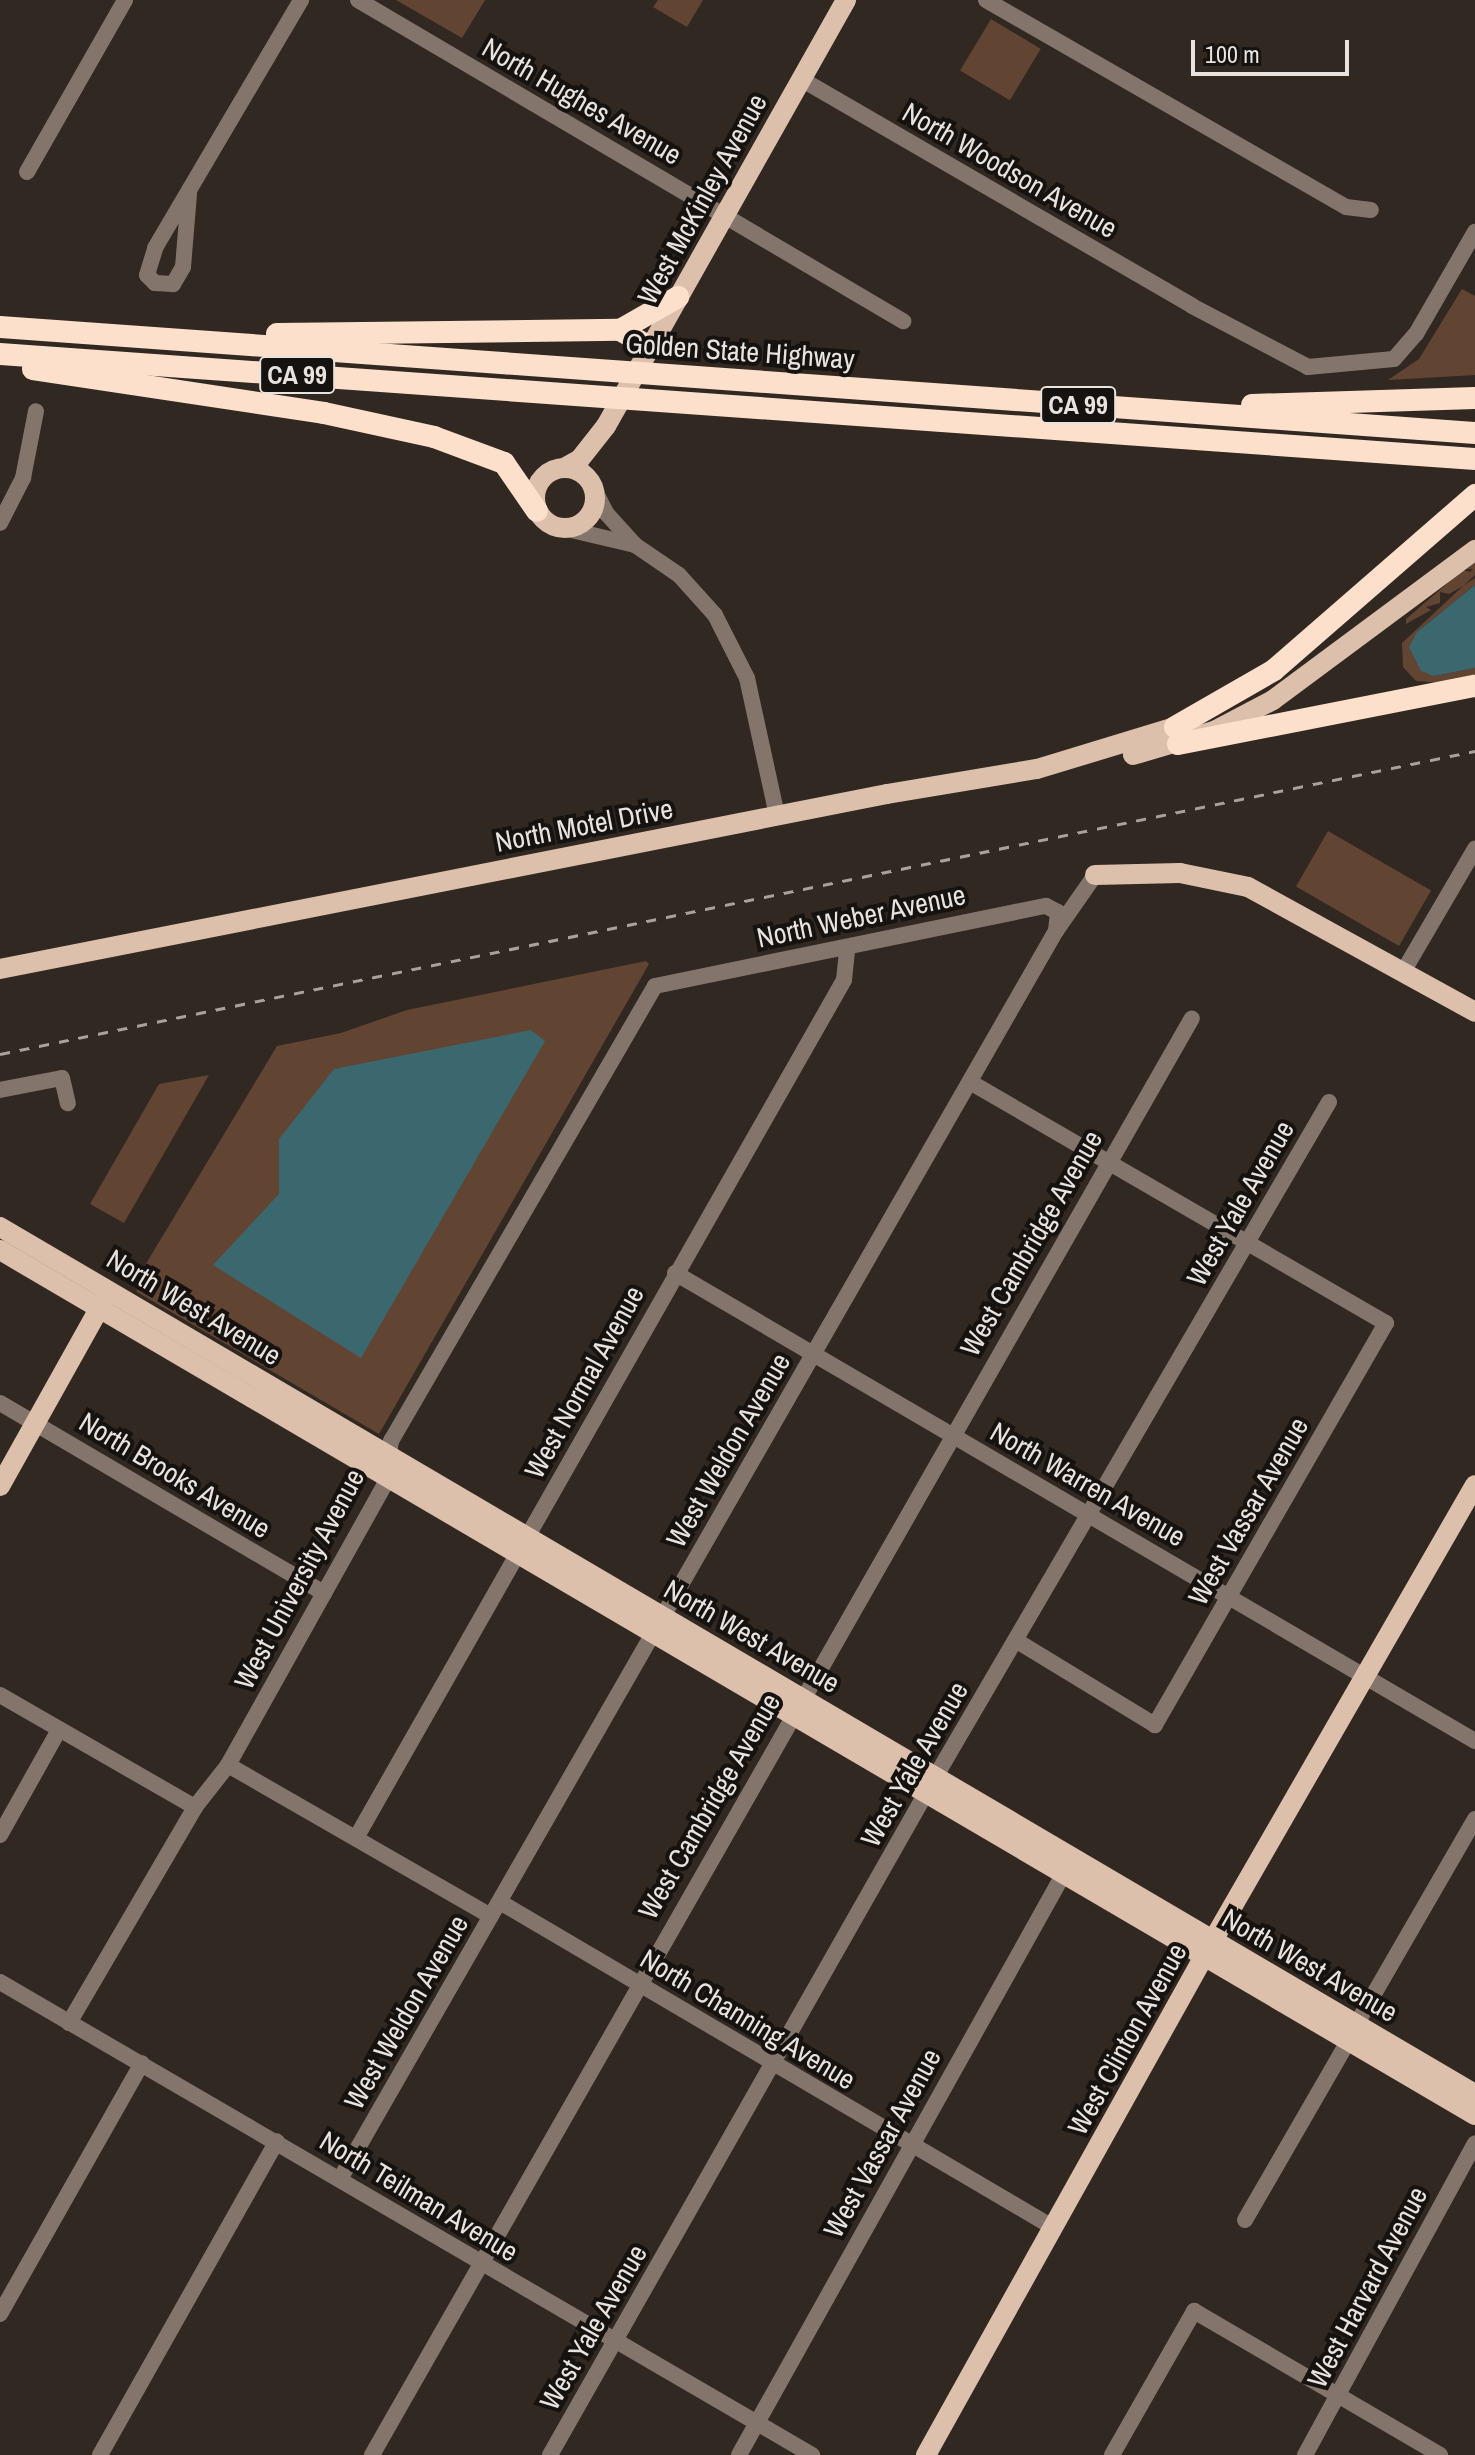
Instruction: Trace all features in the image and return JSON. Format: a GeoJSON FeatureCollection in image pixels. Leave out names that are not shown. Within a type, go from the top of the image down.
{"type":"FeatureCollection","features":[{"type":"Feature","properties":{"kind":"highway"},"geometry":{"type":"LineString","coordinates":[[0,318],[132,337],[151,327],[289,334],[620,330],[678,297]]}},
{"type":"Feature","properties":{"kind":"highway","name":"Golden State Highway"},"geometry":{"type":"LineString","coordinates":[[0,327],[1475,433]]}},
{"type":"Feature","properties":{"kind":"highway"},"geometry":{"type":"LineString","coordinates":[[620,330],[650,347]]}},
{"type":"Feature","properties":{"kind":"highway","name":"Golden State Highway"},"geometry":{"type":"LineString","coordinates":[[0,354],[1475,459]]}},
{"type":"Feature","properties":{"kind":"highway"},"geometry":{"type":"LineString","coordinates":[[0,364],[324,413],[434,437],[504,463],[537,511]]}},
{"type":"Feature","properties":{"kind":"highway"},"geometry":{"type":"LineString","coordinates":[[1092,406],[1475,398]]}},
{"type":"Feature","properties":{"kind":"highway"},"geometry":{"type":"LineString","coordinates":[[1287,446],[1371,462],[1475,472]]}},
{"type":"Feature","properties":{"kind":"highway"},"geometry":{"type":"LineString","coordinates":[[1177,736],[1274,670],[1475,495]]}},
{"type":"Feature","properties":{"kind":"highway"},"geometry":{"type":"LineString","coordinates":[[1177,736],[1475,686]]}},
{"type":"Feature","properties":{"kind":"main road","name":"West McKinley Avenue"},"geometry":{"type":"LineString","coordinates":[[537,511],[540,482],[580,459],[606,426],[846,0]]}},
{"type":"Feature","properties":{"kind":"main road","name":"West McKinley Avenue"},"geometry":{"type":"LineString","coordinates":[[567,529],[590,516],[606,426]]}},
{"type":"Feature","properties":{"kind":"main road"},"geometry":{"type":"LineString","coordinates":[[564,468],[583,474],[594,489]]}},
{"type":"Feature","properties":{"kind":"main road"},"geometry":{"type":"LineString","coordinates":[[537,511],[549,524],[567,529]]}},
{"type":"Feature","properties":{"kind":"main road","name":"North Motel Drive"},"geometry":{"type":"LineString","coordinates":[[0,969],[777,816],[1037,769],[1177,736],[1273,700],[1475,550]]}},
{"type":"Feature","properties":{"kind":"main road"},"geometry":{"type":"LineString","coordinates":[[1095,875],[1155,871],[1225,880],[1282,902],[1475,1012]]}},
{"type":"Feature","properties":{"kind":"main road","name":"North West Avenue"},"geometry":{"type":"LineString","coordinates":[[4,1236],[386,1475],[522,1544],[659,1624],[1352,2034],[1475,2115]]}},
{"type":"Feature","properties":{"kind":"main road"},"geometry":{"type":"LineString","coordinates":[[0,1486],[105,1298]]}},
{"type":"Feature","properties":{"kind":"main road","name":"North West Avenue"},"geometry":{"type":"LineString","coordinates":[[105,1298],[389,1454],[522,1544]]}},
{"type":"Feature","properties":{"kind":"main road","name":"West Clinton Avenue"},"geometry":{"type":"LineString","coordinates":[[926,2455],[1208,1950],[1475,1485]]}},
{"type":"Feature","properties":{"kind":"main road","name":"North West Avenue"},"geometry":{"type":"LineString","coordinates":[[1352,2034],[1475,2094]]}},
{"type":"Feature","properties":{"kind":"street"},"geometry":{"type":"LineString","coordinates":[[27,172],[125,0]]}},
{"type":"Feature","properties":{"kind":"street"},"geometry":{"type":"LineString","coordinates":[[189,194],[183,267],[173,284],[155,283],[147,275],[155,248],[301,0]]}},
{"type":"Feature","properties":{"kind":"street","name":"North Hughes Avenue"},"geometry":{"type":"LineString","coordinates":[[358,0],[903,321]]}},
{"type":"Feature","properties":{"kind":"street"},"geometry":{"type":"LineString","coordinates":[[986,0],[1346,207],[1371,210]]}},
{"type":"Feature","properties":{"kind":"street","name":"North Woodson Avenue"},"geometry":{"type":"LineString","coordinates":[[801,79],[1192,306],[1308,367],[1394,359],[1416,334],[1475,232]]}},
{"type":"Feature","properties":{"kind":"street"},"geometry":{"type":"LineString","coordinates":[[0,523],[23,478],[36,411]]}},
{"type":"Feature","properties":{"kind":"street"},"geometry":{"type":"LineString","coordinates":[[594,489],[606,513],[635,545],[692,587],[731,641],[747,678],[777,816]]}},
{"type":"Feature","properties":{"kind":"street"},"geometry":{"type":"LineString","coordinates":[[567,529],[635,545]]}},
{"type":"Feature","properties":{"kind":"street"},"geometry":{"type":"LineString","coordinates":[[1403,972],[1475,849]]}},
{"type":"Feature","properties":{"kind":"street","name":"West Weldon Avenue"},"geometry":{"type":"LineString","coordinates":[[340,2179],[1056,931],[1095,875]]}},
{"type":"Feature","properties":{"kind":"street","name":"North Weber Avenue"},"geometry":{"type":"LineString","coordinates":[[655,986],[1046,906],[1058,912],[1056,931]]}},
{"type":"Feature","properties":{"kind":"street","name":"West Normal Avenue"},"geometry":{"type":"LineString","coordinates":[[356,1838],[844,980],[847,949]]}},
{"type":"Feature","properties":{"kind":"street","name":"West University Avenue"},"geometry":{"type":"LineString","coordinates":[[69,2023],[195,1807],[228,1765],[386,1475],[391,1441],[655,986]]}},
{"type":"Feature","properties":{"kind":"street","name":"West Cambridge Avenue"},"geometry":{"type":"LineString","coordinates":[[372,2455],[950,1434],[1192,1018]]}},
{"type":"Feature","properties":{"kind":"street"},"geometry":{"type":"LineString","coordinates":[[0,1090],[62,1078],[68,1103]]}},
{"type":"Feature","properties":{"kind":"street"},"geometry":{"type":"LineString","coordinates":[[970,1082],[1247,1243]]}},
{"type":"Feature","properties":{"kind":"street","name":"West Yale Avenue"},"geometry":{"type":"LineString","coordinates":[[550,2455],[931,1785],[1329,1102]]}},
{"type":"Feature","properties":{"kind":"street","name":"West Vassar Avenue"},"geometry":{"type":"LineString","coordinates":[[1017,1641],[1155,1725],[1386,1323],[1247,1243]]}},
{"type":"Feature","properties":{"kind":"street","name":"North Warren Avenue"},"geometry":{"type":"LineString","coordinates":[[675,1273],[1475,1741]]}},
{"type":"Feature","properties":{"kind":"street","name":"North Brooks Avenue"},"geometry":{"type":"LineString","coordinates":[[0,1403],[324,1593]]}},
{"type":"Feature","properties":{"kind":"street"},"geometry":{"type":"LineString","coordinates":[[0,1695],[195,1807]]}},
{"type":"Feature","properties":{"kind":"street"},"geometry":{"type":"LineString","coordinates":[[0,1835],[59,1730]]}},
{"type":"Feature","properties":{"kind":"street","name":"North Channing Avenue"},"geometry":{"type":"LineString","coordinates":[[228,1765],[356,1838],[638,1984],[1054,2228]]}},
{"type":"Feature","properties":{"kind":"street"},"geometry":{"type":"LineString","coordinates":[[1245,2220],[1475,1819]]}},
{"type":"Feature","properties":{"kind":"street","name":"West Vassar Avenue"},"geometry":{"type":"LineString","coordinates":[[739,2455],[909,2145],[1068,1865]]}},
{"type":"Feature","properties":{"kind":"street","name":"North Teilman Avenue"},"geometry":{"type":"LineString","coordinates":[[2,1988],[142,2063],[479,2263],[812,2455]]}},
{"type":"Feature","properties":{"kind":"street"},"geometry":{"type":"LineString","coordinates":[[0,2314],[142,2063]]}},
{"type":"Feature","properties":{"kind":"street"},"geometry":{"type":"LineString","coordinates":[[100,2455],[277,2141]]}},
{"type":"Feature","properties":{"kind":"street","name":"West Harvard Avenue"},"geometry":{"type":"LineString","coordinates":[[1305,2455],[1475,2143]]}},
{"type":"Feature","properties":{"kind":"street"},"geometry":{"type":"LineString","coordinates":[[1112,2455],[1194,2311],[1440,2455]]}},
{"type":"Feature","properties":{"kind":"shaded area"},"geometry":{"type":"Polygon","coordinates":[[[396,0],[485,0],[462,38],[396,0]]]}},
{"type":"Feature","properties":{"kind":"shaded area"},"geometry":{"type":"Polygon","coordinates":[[[658,0],[703,0],[687,27],[653,7],[658,0]]]}},
{"type":"Feature","properties":{"kind":"shaded area"},"geometry":{"type":"Polygon","coordinates":[[[991,19],[1041,49],[1010,100],[960,70],[991,19]]]}},
{"type":"Feature","properties":{"kind":"shaded area"},"geometry":{"type":"Polygon","coordinates":[[[1462,289],[1475,296],[1475,375],[1388,380],[1419,359],[1462,289]]]}},
{"type":"Feature","properties":{"kind":"shaded area"},"geometry":{"type":"Polygon","coordinates":[[[1475,562],[1475,575],[1464,585],[1475,578],[1475,585],[1417,632],[1434,676],[1475,668],[1475,676],[1443,683],[1416,681],[1403,667],[1402,643],[1463,586],[1449,594],[1440,592],[1440,603],[1426,607],[1431,610],[1406,624],[1406,619],[1463,570],[1470,572],[1473,569],[1467,569],[1475,562]]]}},
{"type":"Feature","properties":{"kind":"shaded area"},"geometry":{"type":"Polygon","coordinates":[[[1328,831],[1431,891],[1399,946],[1296,886],[1328,831]]]}},
{"type":"Feature","properties":{"kind":"shaded area"},"geometry":{"type":"Polygon","coordinates":[[[646,961],[649,964],[379,1434],[137,1292],[135,1282],[277,1046],[341,1033],[407,1010],[646,961]]]}},
{"type":"Feature","properties":{"kind":"shaded area"},"geometry":{"type":"Polygon","coordinates":[[[209,1075],[124,1223],[90,1204],[159,1084],[209,1075]]]}},
{"type":"Feature","properties":{"kind":"water"},"geometry":{"type":"Polygon","coordinates":[[[1475,585],[1475,668],[1434,676],[1421,671],[1409,647],[1417,632],[1475,585]]]}},
{"type":"Feature","properties":{"kind":"water"},"geometry":{"type":"Polygon","coordinates":[[[531,1030],[545,1041],[361,1358],[213,1265],[279,1194],[279,1139],[334,1069],[531,1030]]]}},
{"type":"Feature","properties":{"kind":"railway"},"geometry":{"type":"LineString","coordinates":[[0,1054],[1475,751]]}}]}
